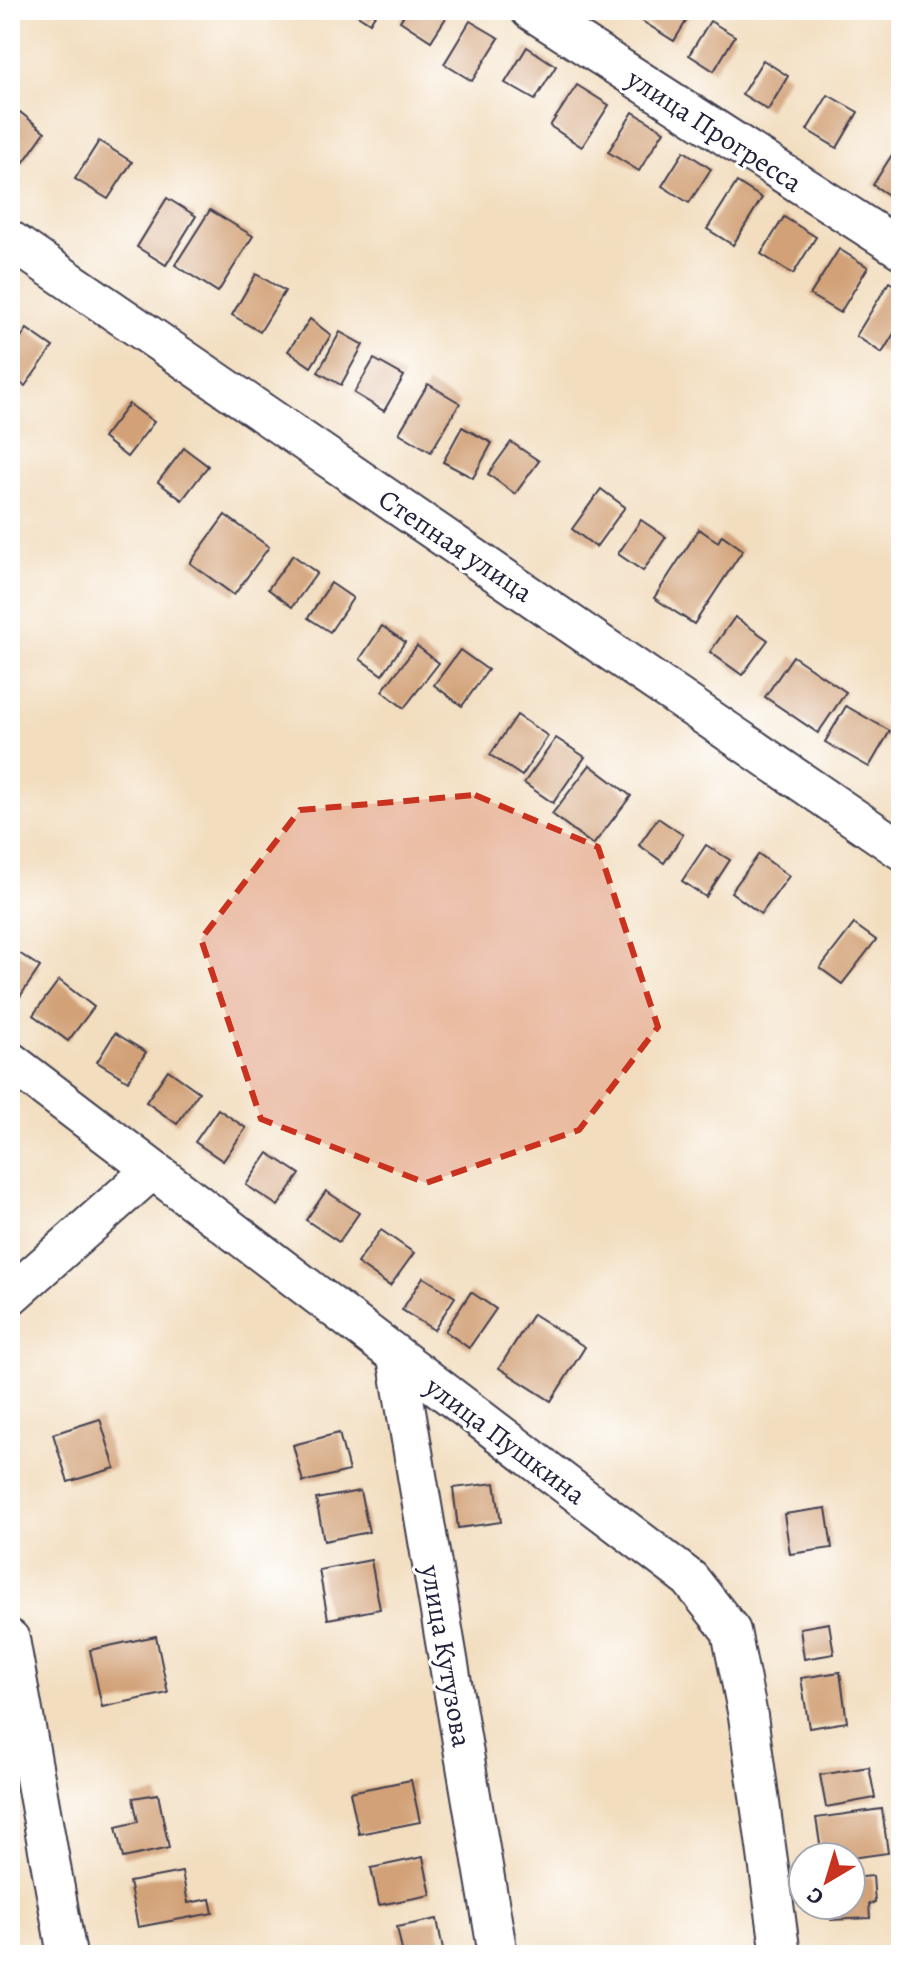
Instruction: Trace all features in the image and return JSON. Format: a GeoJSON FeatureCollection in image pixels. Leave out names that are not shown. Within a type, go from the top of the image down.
{"type":"FeatureCollection","features":[{"type":"Feature","properties":{"kind":"street","name":"улица Прогресса"},"geometry":{"type":"LineString","coordinates":[[530,10],[901,249]]}},
{"type":"Feature","properties":{"kind":"street","name":"Степная улица"},"geometry":{"type":"LineString","coordinates":[[10,240],[901,850]]}},
{"type":"Feature","properties":{"kind":"street","name":"улица Пушкина"},"geometry":{"type":"LineString","coordinates":[[10,1061],[690,1579],[731,1631],[748,1716],[781,1955]]}},
{"type":"Feature","properties":{"kind":"street"},"geometry":{"type":"LineString","coordinates":[[10,1296],[152,1170]]}},
{"type":"Feature","properties":{"kind":"street","name":"улица Кутузова"},"geometry":{"type":"LineString","coordinates":[[397,1357],[498,1955]]}},
{"type":"Feature","properties":{"kind":"street"},"geometry":{"type":"LineString","coordinates":[[10,1639],[67,1955]]}},
{"type":"Feature","properties":{"kind":"highlighted area"},"geometry":{"type":"Polygon","coordinates":[[[475,795],[598,847],[658,1027],[579,1130],[426,1183],[261,1119],[201,939],[300,810],[475,795]]]}},
{"type":"Feature","properties":{"kind":"building"},"geometry":{"type":"Polygon","coordinates":[[[350,10],[378,10],[370,23],[350,10]]]}},
{"type":"Feature","properties":{"kind":"building"},"geometry":{"type":"Polygon","coordinates":[[[407,10],[451,10],[431,41],[400,21],[407,10]]]}},
{"type":"Feature","properties":{"kind":"building"},"geometry":{"type":"Polygon","coordinates":[[[638,10],[693,10],[674,41],[634,16],[638,10]]]}},
{"type":"Feature","properties":{"kind":"building"},"geometry":{"type":"Polygon","coordinates":[[[470,21],[499,38],[472,81],[444,64],[470,21]]]}},
{"type":"Feature","properties":{"kind":"building"},"geometry":{"type":"Polygon","coordinates":[[[710,21],[735,36],[714,71],[689,55],[710,21]]]}},
{"type":"Feature","properties":{"kind":"building"},"geometry":{"type":"Polygon","coordinates":[[[527,47],[556,66],[535,100],[505,83],[527,47]]]}},
{"type":"Feature","properties":{"kind":"building"},"geometry":{"type":"Polygon","coordinates":[[[763,60],[788,76],[768,110],[742,94],[763,60]]]}},
{"type":"Feature","properties":{"kind":"building"},"geometry":{"type":"Polygon","coordinates":[[[577,85],[609,105],[582,147],[550,126],[577,85]]]}},
{"type":"Feature","properties":{"kind":"building"},"geometry":{"type":"Polygon","coordinates":[[[828,95],[858,112],[837,148],[807,130],[828,95]]]}},
{"type":"Feature","properties":{"kind":"building"},"geometry":{"type":"Polygon","coordinates":[[[20,112],[45,132],[23,163],[10,153],[10,127],[20,112]]]}},
{"type":"Feature","properties":{"kind":"building"},"geometry":{"type":"Polygon","coordinates":[[[633,112],[664,131],[639,171],[608,152],[633,112]]]}},
{"type":"Feature","properties":{"kind":"building"},"geometry":{"type":"Polygon","coordinates":[[[99,141],[132,162],[108,199],[75,179],[99,141]]]}},
{"type":"Feature","properties":{"kind":"building"},"geometry":{"type":"Polygon","coordinates":[[[684,151],[711,169],[689,203],[662,186],[684,151]]]}},
{"type":"Feature","properties":{"kind":"building"},"geometry":{"type":"Polygon","coordinates":[[[893,153],[901,157],[901,203],[873,185],[893,153]]]}},
{"type":"Feature","properties":{"kind":"building"},"geometry":{"type":"Polygon","coordinates":[[[737,182],[762,198],[733,245],[707,229],[737,182]]]}},
{"type":"Feature","properties":{"kind":"building"},"geometry":{"type":"Polygon","coordinates":[[[167,198],[196,216],[166,265],[137,247],[167,198]]]}},
{"type":"Feature","properties":{"kind":"building"},"geometry":{"type":"Polygon","coordinates":[[[210,210],[253,236],[218,292],[175,265],[210,210]]]}},
{"type":"Feature","properties":{"kind":"building"},"geometry":{"type":"Polygon","coordinates":[[[784,217],[816,237],[793,274],[761,254],[784,217]]]}},
{"type":"Feature","properties":{"kind":"building"},"geometry":{"type":"Polygon","coordinates":[[[839,249],[868,267],[840,313],[810,295],[839,249]]]}},
{"type":"Feature","properties":{"kind":"building"},"geometry":{"type":"Polygon","coordinates":[[[256,274],[285,291],[260,332],[232,315],[256,274]]]}},
{"type":"Feature","properties":{"kind":"building"},"geometry":{"type":"Polygon","coordinates":[[[889,282],[901,289],[901,322],[882,353],[856,336],[889,282]]]}},
{"type":"Feature","properties":{"kind":"building"},"geometry":{"type":"Polygon","coordinates":[[[310,319],[331,335],[311,367],[288,351],[310,319]]]}},
{"type":"Feature","properties":{"kind":"building"},"geometry":{"type":"Polygon","coordinates":[[[27,329],[53,347],[25,386],[10,376],[10,353],[27,329]]]}},
{"type":"Feature","properties":{"kind":"building"},"geometry":{"type":"Polygon","coordinates":[[[340,332],[363,345],[341,385],[318,372],[340,332]]]}},
{"type":"Feature","properties":{"kind":"building"},"geometry":{"type":"Polygon","coordinates":[[[374,359],[404,376],[384,411],[354,393],[374,359]]]}},
{"type":"Feature","properties":{"kind":"building"},"geometry":{"type":"Polygon","coordinates":[[[428,384],[460,403],[431,452],[399,433],[428,384]]]}},
{"type":"Feature","properties":{"kind":"building"},"geometry":{"type":"Polygon","coordinates":[[[129,404],[154,422],[127,457],[103,438],[129,404]]]}},
{"type":"Feature","properties":{"kind":"building"},"geometry":{"type":"Polygon","coordinates":[[[462,427],[492,443],[473,478],[443,462],[462,427]]]}},
{"type":"Feature","properties":{"kind":"building"},"geometry":{"type":"Polygon","coordinates":[[[511,442],[539,461],[515,494],[488,474],[511,442]]]}},
{"type":"Feature","properties":{"kind":"building"},"geometry":{"type":"Polygon","coordinates":[[[184,448],[208,466],[182,500],[158,482],[184,448]]]}},
{"type":"Feature","properties":{"kind":"building"},"geometry":{"type":"Polygon","coordinates":[[[601,489],[625,507],[596,547],[572,529],[601,489]]]}},
{"type":"Feature","properties":{"kind":"building"},"geometry":{"type":"Polygon","coordinates":[[[225,515],[269,547],[234,595],[190,563],[225,515]]]}},
{"type":"Feature","properties":{"kind":"building"},"geometry":{"type":"Polygon","coordinates":[[[641,520],[666,537],[643,571],[618,554],[641,520]]]}},
{"type":"Feature","properties":{"kind":"building"},"geometry":{"type":"Polygon","coordinates":[[[699,529],[718,542],[722,535],[743,550],[694,624],[654,598],[699,529]]]}},
{"type":"Feature","properties":{"kind":"building"},"geometry":{"type":"Polygon","coordinates":[[[293,555],[317,573],[292,607],[268,589],[293,555]]]}},
{"type":"Feature","properties":{"kind":"building"},"geometry":{"type":"Polygon","coordinates":[[[331,583],[353,598],[330,632],[308,618],[331,583]]]}},
{"type":"Feature","properties":{"kind":"building"},"geometry":{"type":"Polygon","coordinates":[[[735,617],[768,640],[742,675],[710,652],[735,617]]]}},
{"type":"Feature","properties":{"kind":"building"},"geometry":{"type":"Polygon","coordinates":[[[382,626],[405,642],[382,675],[360,659],[382,626]]]}},
{"type":"Feature","properties":{"kind":"building"},"geometry":{"type":"Polygon","coordinates":[[[417,646],[439,663],[404,708],[382,691],[417,646]]]}},
{"type":"Feature","properties":{"kind":"building"},"geometry":{"type":"Polygon","coordinates":[[[460,650],[488,670],[462,706],[434,685],[460,650]]]}},
{"type":"Feature","properties":{"kind":"building"},"geometry":{"type":"Polygon","coordinates":[[[793,656],[846,692],[818,733],[765,697],[793,656]]]}},
{"type":"Feature","properties":{"kind":"building"},"geometry":{"type":"Polygon","coordinates":[[[846,706],[890,731],[869,767],[825,742],[846,706]]]}},
{"type":"Feature","properties":{"kind":"building"},"geometry":{"type":"Polygon","coordinates":[[[517,715],[548,736],[522,776],[490,755],[517,715]]]}},
{"type":"Feature","properties":{"kind":"building"},"geometry":{"type":"Polygon","coordinates":[[[556,738],[585,757],[553,803],[524,783],[556,738]]]}},
{"type":"Feature","properties":{"kind":"building"},"geometry":{"type":"Polygon","coordinates":[[[590,765],[631,796],[593,845],[552,814],[590,765]]]}},
{"type":"Feature","properties":{"kind":"building"},"geometry":{"type":"Polygon","coordinates":[[[658,818],[683,835],[664,863],[639,845],[658,818]]]}},
{"type":"Feature","properties":{"kind":"building"},"geometry":{"type":"Polygon","coordinates":[[[706,845],[730,860],[706,897],[682,881],[706,845]]]}},
{"type":"Feature","properties":{"kind":"building"},"geometry":{"type":"Polygon","coordinates":[[[759,854],[789,876],[761,914],[731,892],[759,854]]]}},
{"type":"Feature","properties":{"kind":"building"},"geometry":{"type":"Polygon","coordinates":[[[854,924],[876,940],[842,984],[820,968],[854,924]]]}},
{"type":"Feature","properties":{"kind":"building"},"geometry":{"type":"Polygon","coordinates":[[[10,947],[40,967],[17,1001],[10,997],[10,947]]]}},
{"type":"Feature","properties":{"kind":"building"},"geometry":{"type":"Polygon","coordinates":[[[59,980],[94,1007],[68,1041],[33,1015],[59,980]]]}},
{"type":"Feature","properties":{"kind":"building"},"geometry":{"type":"Polygon","coordinates":[[[115,1033],[146,1052],[128,1081],[97,1062],[115,1033]]]}},
{"type":"Feature","properties":{"kind":"building"},"geometry":{"type":"Polygon","coordinates":[[[168,1070],[199,1092],[177,1124],[146,1102],[168,1070]]]}},
{"type":"Feature","properties":{"kind":"building"},"geometry":{"type":"Polygon","coordinates":[[[218,1109],[246,1128],[223,1161],[195,1142],[218,1109]]]}},
{"type":"Feature","properties":{"kind":"building"},"geometry":{"type":"Polygon","coordinates":[[[268,1153],[300,1174],[278,1206],[246,1185],[268,1153]]]}},
{"type":"Feature","properties":{"kind":"building"},"geometry":{"type":"Polygon","coordinates":[[[326,1191],[359,1213],[339,1242],[306,1220],[326,1191]]]}},
{"type":"Feature","properties":{"kind":"building"},"geometry":{"type":"Polygon","coordinates":[[[381,1230],[414,1253],[390,1286],[357,1263],[381,1230]]]}},
{"type":"Feature","properties":{"kind":"building"},"geometry":{"type":"Polygon","coordinates":[[[423,1277],[455,1297],[434,1330],[402,1310],[423,1277]]]}},
{"type":"Feature","properties":{"kind":"building"},"geometry":{"type":"Polygon","coordinates":[[[471,1292],[496,1309],[469,1348],[445,1331],[471,1292]]]}},
{"type":"Feature","properties":{"kind":"building"},"geometry":{"type":"Polygon","coordinates":[[[533,1314],[585,1347],[551,1401],[499,1368],[533,1314]]]}},
{"type":"Feature","properties":{"kind":"building"},"geometry":{"type":"Polygon","coordinates":[[[100,1419],[115,1468],[68,1482],[53,1434],[100,1419]]]}},
{"type":"Feature","properties":{"kind":"building"},"geometry":{"type":"Polygon","coordinates":[[[339,1433],[349,1471],[303,1482],[293,1445],[339,1433]]]}},
{"type":"Feature","properties":{"kind":"building"},"geometry":{"type":"Polygon","coordinates":[[[495,1483],[501,1522],[458,1528],[453,1488],[495,1483]]]}},
{"type":"Feature","properties":{"kind":"building"},"geometry":{"type":"Polygon","coordinates":[[[360,1491],[369,1532],[324,1541],[316,1499],[360,1491]]]}},
{"type":"Feature","properties":{"kind":"building"},"geometry":{"type":"Polygon","coordinates":[[[826,1508],[832,1548],[790,1554],[784,1514],[826,1508]]]}},
{"type":"Feature","properties":{"kind":"building"},"geometry":{"type":"Polygon","coordinates":[[[371,1560],[380,1609],[328,1619],[319,1570],[371,1560]]]}},
{"type":"Feature","properties":{"kind":"building"},"geometry":{"type":"Polygon","coordinates":[[[829,1623],[834,1654],[804,1659],[800,1628],[829,1623]]]}},
{"type":"Feature","properties":{"kind":"building"},"geometry":{"type":"Polygon","coordinates":[[[156,1636],[168,1693],[102,1707],[90,1650],[156,1636]]]}},
{"type":"Feature","properties":{"kind":"building"},"geometry":{"type":"Polygon","coordinates":[[[840,1672],[847,1722],[809,1728],[801,1678],[840,1672]]]}},
{"type":"Feature","properties":{"kind":"building"},"geometry":{"type":"Polygon","coordinates":[[[869,1767],[875,1798],[826,1807],[820,1775],[869,1767]]]}},
{"type":"Feature","properties":{"kind":"building"},"geometry":{"type":"Polygon","coordinates":[[[411,1780],[420,1822],[359,1834],[350,1792],[411,1780]]]}},
{"type":"Feature","properties":{"kind":"building"},"geometry":{"type":"Polygon","coordinates":[[[158,1794],[169,1848],[123,1858],[116,1827],[138,1822],[133,1798],[158,1794]]]}},
{"type":"Feature","properties":{"kind":"building"},"geometry":{"type":"Polygon","coordinates":[[[882,1809],[888,1853],[867,1856],[867,1841],[820,1841],[816,1818],[882,1809]]]}},
{"type":"Feature","properties":{"kind":"building"},"geometry":{"type":"Polygon","coordinates":[[[423,1857],[431,1895],[379,1905],[371,1868],[423,1857]]]}},
{"type":"Feature","properties":{"kind":"building"},"geometry":{"type":"Polygon","coordinates":[[[182,1872],[188,1903],[210,1899],[213,1913],[138,1927],[129,1882],[182,1872]]]}},
{"type":"Feature","properties":{"kind":"building"},"geometry":{"type":"Polygon","coordinates":[[[873,1876],[875,1903],[869,1904],[870,1918],[867,1918],[867,1877],[873,1876]]]}},
{"type":"Feature","properties":{"kind":"building"},"geometry":{"type":"Polygon","coordinates":[[[437,1919],[444,1955],[403,1955],[397,1927],[437,1919]]]}}]}
